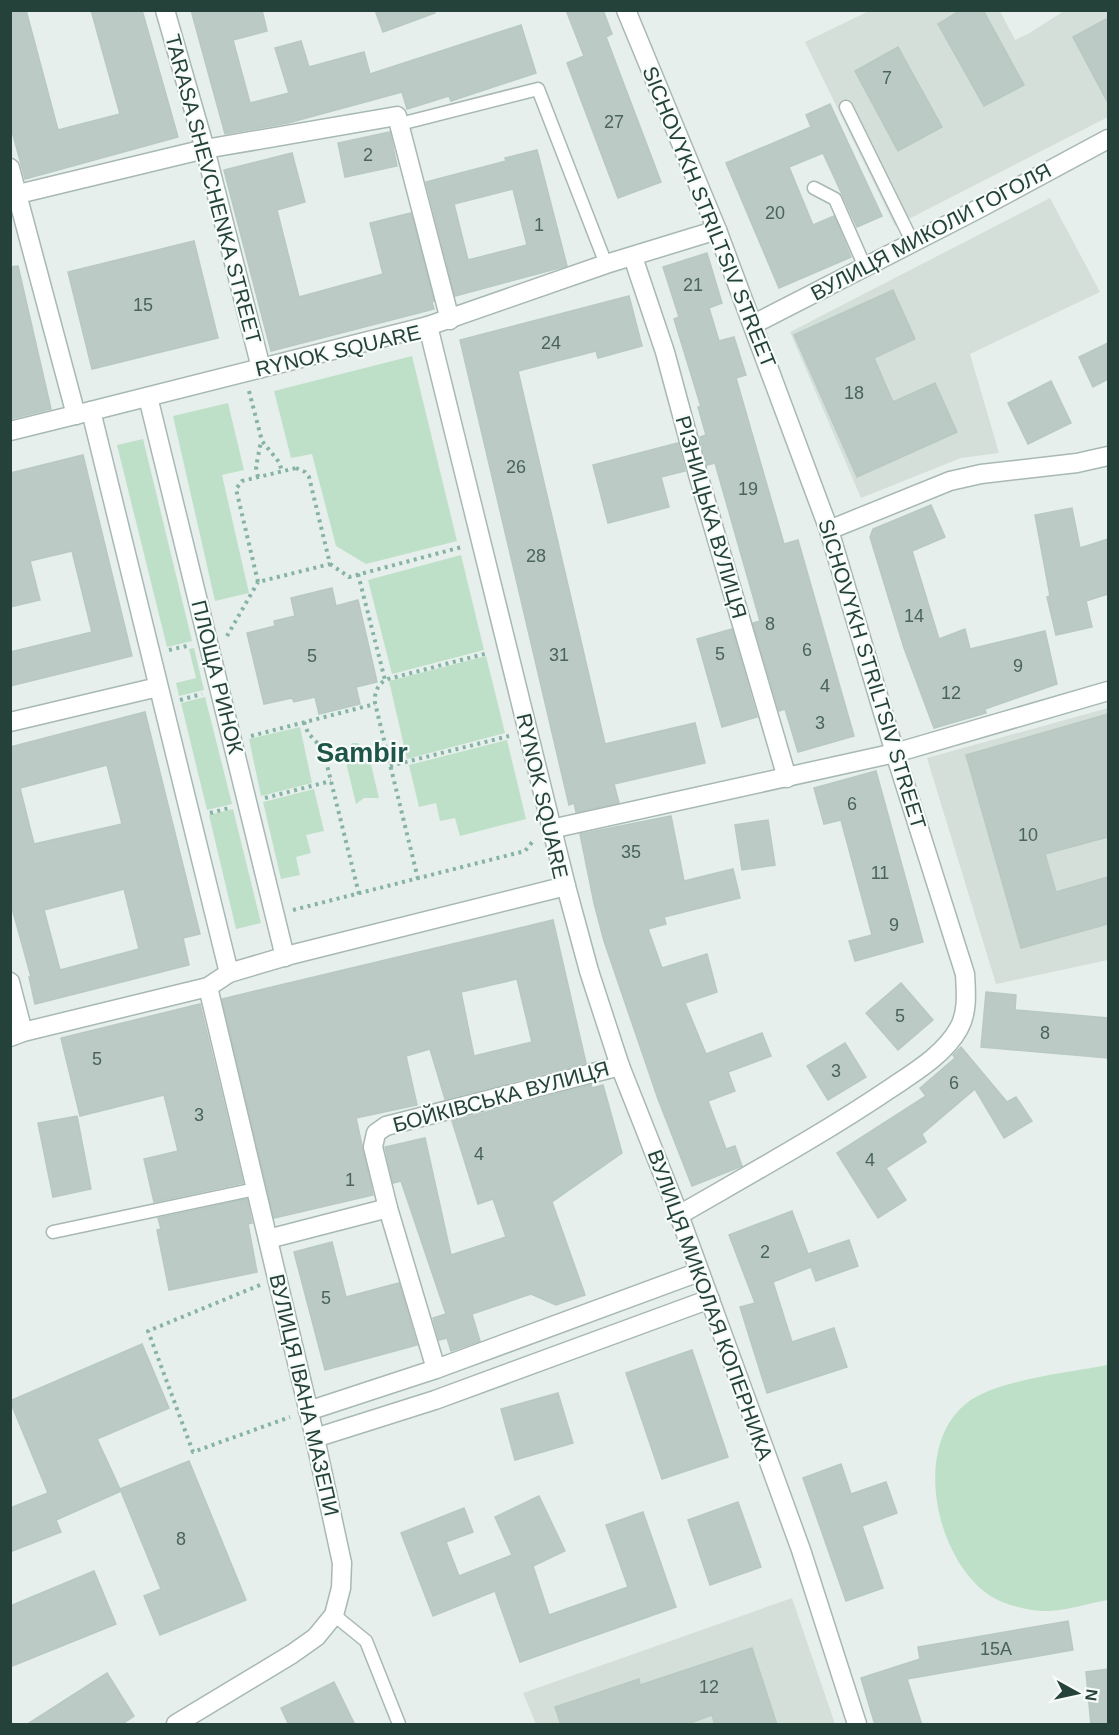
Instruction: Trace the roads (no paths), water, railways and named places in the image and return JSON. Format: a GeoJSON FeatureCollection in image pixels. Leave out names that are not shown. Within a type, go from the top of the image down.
{"type":"FeatureCollection","features":[{"type":"Feature","properties":{"kind":"street","name":"TARASA SHEVCHENKA STREET"},"geometry":{"type":"LineString","coordinates":[[165,10],[205,149],[261,368]]}},
{"type":"Feature","properties":{"kind":"street","name":"SICHOVYKH STRILTSIV STREET"},"geometry":{"type":"LineString","coordinates":[[626,10],[754,324],[829,530],[895,753],[965,974],[967,1000],[960,1027],[943,1049],[860,1110],[679,1215]]}},
{"type":"Feature","properties":{"kind":"street"},"geometry":{"type":"LineString","coordinates":[[14,195],[205,149],[397,116],[450,320]]}},
{"type":"Feature","properties":{"kind":"street","name":"ВУЛИЦЯ МИКОЛИ ГОГОЛЯ"},"geometry":{"type":"LineString","coordinates":[[754,324],[913,243],[1108,139]]}},
{"type":"Feature","properties":{"kind":"street"},"geometry":{"type":"LineString","coordinates":[[10,168],[14,195],[83,413],[151,655],[229,973]]}},
{"type":"Feature","properties":{"kind":"street"},"geometry":{"type":"LineString","coordinates":[[428,326],[606,264],[717,230]]}},
{"type":"Feature","properties":{"kind":"street","name":"РІЗНИЦЬКА ВУЛИЦЯ"},"geometry":{"type":"LineString","coordinates":[[633,257],[665,352],[702,489],[787,778]]}},
{"type":"Feature","properties":{"kind":"street","name":"RYNOK SQUARE"},"geometry":{"type":"LineString","coordinates":[[10,431],[428,326],[566,886],[285,957],[229,973],[208,987]]}},
{"type":"Feature","properties":{"kind":"street","name":"ПЛОЩА РИНОК"},"geometry":{"type":"LineString","coordinates":[[148,397],[285,957]]}},
{"type":"Feature","properties":{"kind":"street"},"geometry":{"type":"LineString","coordinates":[[829,530],[950,481],[981,474],[1077,463],[1108,456]]}},
{"type":"Feature","properties":{"kind":"street"},"geometry":{"type":"LineString","coordinates":[[551,829],[895,753],[1108,691]]}},
{"type":"Feature","properties":{"kind":"street"},"geometry":{"type":"LineString","coordinates":[[10,722],[161,695]]}},
{"type":"Feature","properties":{"kind":"street","name":"ВУЛИЦЯ МИКОЛАЯ КОПЕРНИКА"},"geometry":{"type":"LineString","coordinates":[[566,886],[589,971],[620,1066],[679,1215],[801,1550],[857,1725]]}},
{"type":"Feature","properties":{"kind":"street"},"geometry":{"type":"LineString","coordinates":[[10,982],[17,1034],[208,987]]}},
{"type":"Feature","properties":{"kind":"street","name":"ВУЛИЦЯ ІВАНА МАЗЕПИ"},"geometry":{"type":"LineString","coordinates":[[176,1725],[316,1637],[334,1615],[340,1588],[342,1563],[315,1438],[208,987]]}},
{"type":"Feature","properties":{"kind":"street","name":"БОЙКІВСЬКА ВУЛИЦЯ"},"geometry":{"type":"LineString","coordinates":[[436,1369],[388,1208],[373,1146],[376,1133],[386,1126],[620,1066]]}},
{"type":"Feature","properties":{"kind":"street"},"geometry":{"type":"LineString","coordinates":[[268,1239],[388,1208]]}},
{"type":"Feature","properties":{"kind":"street"},"geometry":{"type":"LineString","coordinates":[[308,1411],[436,1369],[699,1272]]}},
{"type":"Feature","properties":{"kind":"street"},"geometry":{"type":"LineString","coordinates":[[315,1438],[435,1400],[710,1299]]}},
{"type":"Feature","properties":{"kind":"lane"},"geometry":{"type":"LineString","coordinates":[[400,124],[538,89],[606,264]]}},
{"type":"Feature","properties":{"kind":"lane"},"geometry":{"type":"LineString","coordinates":[[846,107],[913,243]]}},
{"type":"Feature","properties":{"kind":"lane"},"geometry":{"type":"LineString","coordinates":[[813,188],[835,199],[865,267]]}},
{"type":"Feature","properties":{"kind":"lane"},"geometry":{"type":"LineString","coordinates":[[53,1232],[255,1189]]}},
{"type":"Feature","properties":{"kind":"lane"},"geometry":{"type":"LineString","coordinates":[[334,1615],[366,1641],[399,1725]]}},
{"type":"Feature","properties":{"kind":"district","name":"Sambir"},"geometry":{"type":"Point","coordinates":[362,753]}}]}
